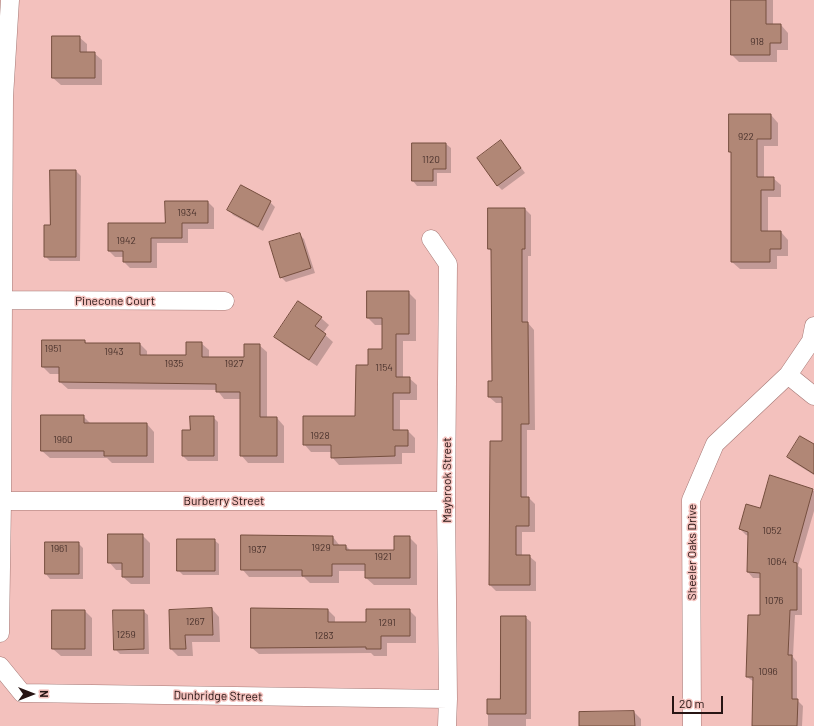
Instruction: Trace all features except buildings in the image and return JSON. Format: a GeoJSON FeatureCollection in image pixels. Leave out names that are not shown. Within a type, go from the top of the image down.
{"type":"FeatureCollection","features":[{"type":"Feature","properties":{"kind":"street"},"geometry":{"type":"LineString","coordinates":[[0,633],[4,300],[4,97],[10,0]]}},
{"type":"Feature","properties":{"kind":"street","name":"Maybrook Street"},"geometry":{"type":"LineString","coordinates":[[431,239],[448,264],[446,501],[447,726]]}},
{"type":"Feature","properties":{"kind":"street","name":"Pinecone Court"},"geometry":{"type":"LineString","coordinates":[[4,300],[225,301]]}},
{"type":"Feature","properties":{"kind":"street","name":"Sheeler Oaks Drive"},"geometry":{"type":"LineString","coordinates":[[692,726],[691,500],[715,444],[788,375],[811,342],[814,326]]}},
{"type":"Feature","properties":{"kind":"street"},"geometry":{"type":"LineString","coordinates":[[788,375],[814,396]]}},
{"type":"Feature","properties":{"kind":"street","name":"Burberry Street"},"geometry":{"type":"LineString","coordinates":[[2,501],[446,501]]}},
{"type":"Feature","properties":{"kind":"street","name":"Dunbridge Street"},"geometry":{"type":"LineString","coordinates":[[0,666],[22,693],[448,699]]}}]}
